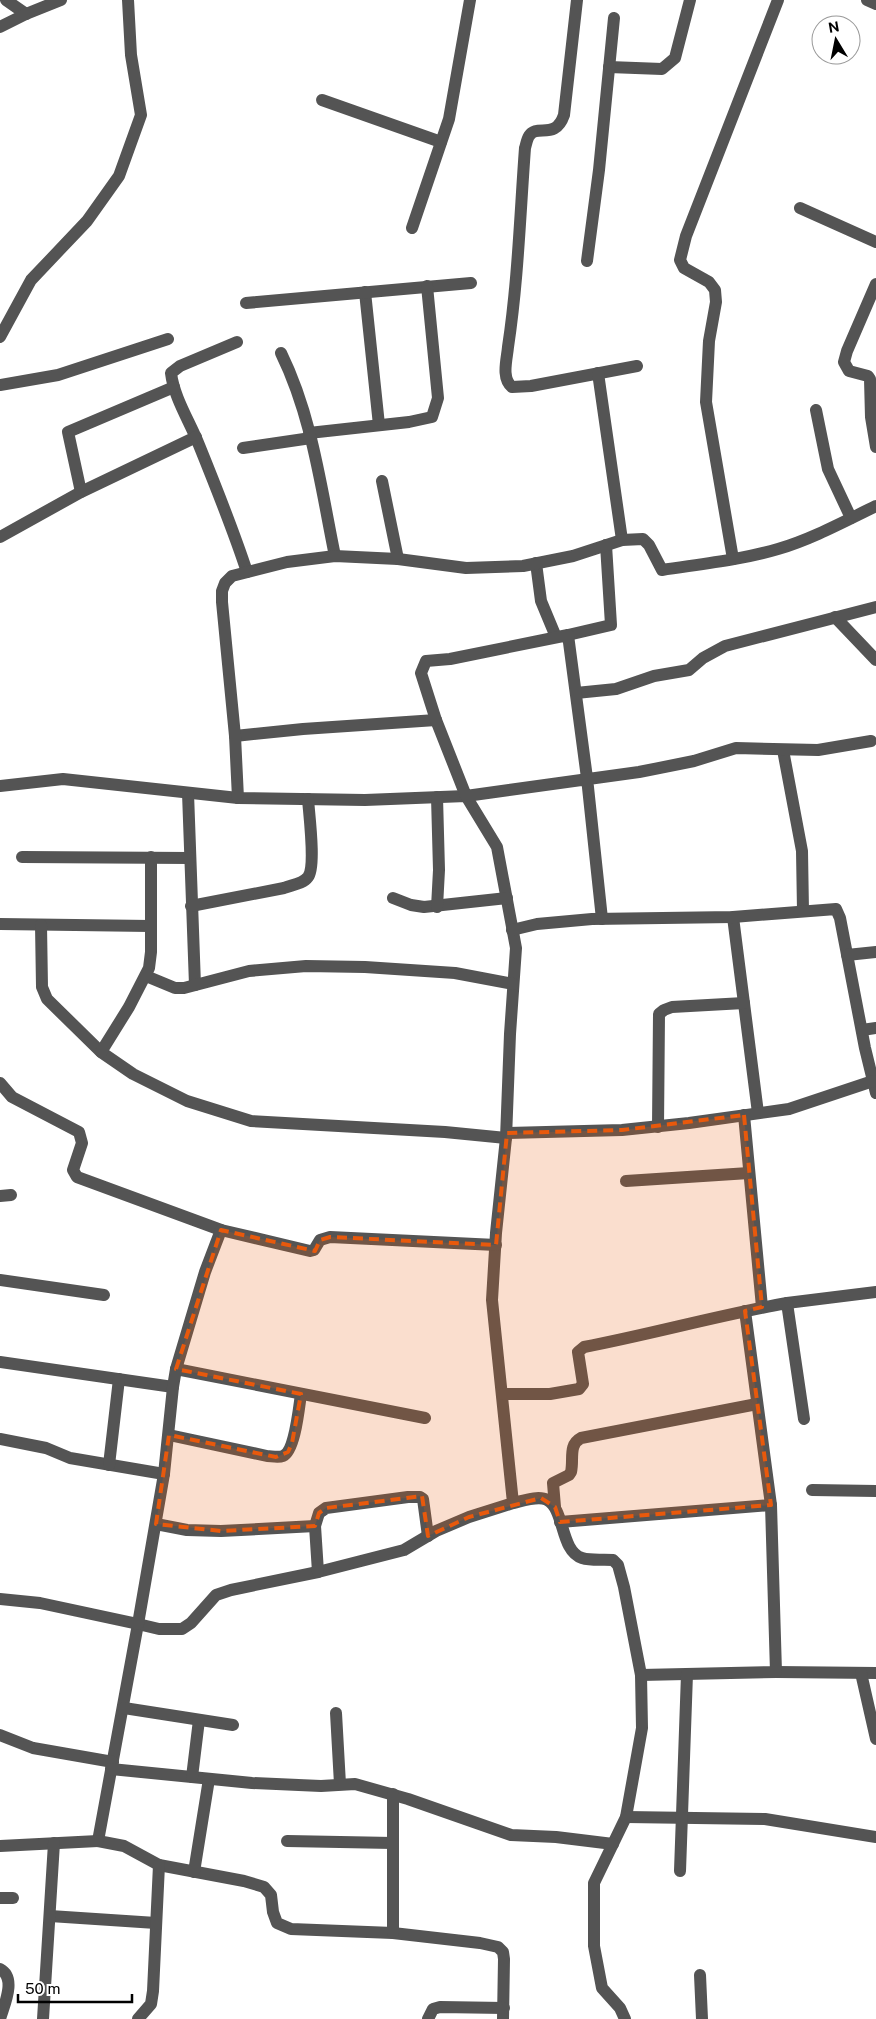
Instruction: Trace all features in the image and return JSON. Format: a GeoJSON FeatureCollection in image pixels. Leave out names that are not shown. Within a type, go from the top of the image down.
{"type":"FeatureCollection","features":[{"type":"Feature","properties":{"kind":"street"},"geometry":{"type":"LineString","coordinates":[[6,0],[26,14]]}},
{"type":"Feature","properties":{"kind":"street"},"geometry":{"type":"LineString","coordinates":[[0,27],[61,0]]}},
{"type":"Feature","properties":{"kind":"street"},"geometry":{"type":"LineString","coordinates":[[0,337],[31,280],[87,221],[119,176],[141,115],[131,55],[128,0]]}},
{"type":"Feature","properties":{"kind":"street"},"geometry":{"type":"LineString","coordinates":[[412,228],[448,119],[470,0]]}},
{"type":"Feature","properties":{"kind":"street"},"geometry":{"type":"LineString","coordinates":[[577,0],[563,120],[555,129],[534,132],[529,136],[525,148],[515,294],[506,374],[508,384],[518,388],[637,366]]}},
{"type":"Feature","properties":{"kind":"street"},"geometry":{"type":"LineString","coordinates":[[609,67],[662,70],[668,66],[675,58],[690,0]]}},
{"type":"Feature","properties":{"kind":"street"},"geometry":{"type":"LineString","coordinates":[[733,559],[706,402],[708,341],[716,302],[714,290],[709,282],[684,268],[680,260],[686,236],[778,0]]}},
{"type":"Feature","properties":{"kind":"street"},"geometry":{"type":"LineString","coordinates":[[867,0],[876,4]]}},
{"type":"Feature","properties":{"kind":"street"},"geometry":{"type":"LineString","coordinates":[[586,261],[599,170],[614,18]]}},
{"type":"Feature","properties":{"kind":"street"},"geometry":{"type":"LineString","coordinates":[[322,100],[441,142]]}},
{"type":"Feature","properties":{"kind":"street"},"geometry":{"type":"LineString","coordinates":[[800,208],[876,242]]}},
{"type":"Feature","properties":{"kind":"street"},"geometry":{"type":"LineString","coordinates":[[246,303],[471,283]]}},
{"type":"Feature","properties":{"kind":"street"},"geometry":{"type":"LineString","coordinates":[[876,284],[844,362],[849,370],[868,376],[870,379],[871,417],[876,447]]}},
{"type":"Feature","properties":{"kind":"street"},"geometry":{"type":"LineString","coordinates":[[243,448],[310,435],[423,420],[432,417],[438,398],[427,286]]}},
{"type":"Feature","properties":{"kind":"street"},"geometry":{"type":"LineString","coordinates":[[365,292],[379,425]]}},
{"type":"Feature","properties":{"kind":"street"},"geometry":{"type":"LineString","coordinates":[[0,384],[58,375],[168,339]]}},
{"type":"Feature","properties":{"kind":"street"},"geometry":{"type":"LineString","coordinates":[[237,342],[174,370],[171,374],[174,387],[237,540],[247,572]]}},
{"type":"Feature","properties":{"kind":"street"},"geometry":{"type":"LineString","coordinates":[[281,353],[294,379],[310,435],[334,556]]}},
{"type":"Feature","properties":{"kind":"street"},"geometry":{"type":"LineString","coordinates":[[598,373],[622,540]]}},
{"type":"Feature","properties":{"kind":"street"},"geometry":{"type":"LineString","coordinates":[[81,492],[68,432],[174,387]]}},
{"type":"Feature","properties":{"kind":"street"},"geometry":{"type":"LineString","coordinates":[[816,410],[828,469],[851,518]]}},
{"type":"Feature","properties":{"kind":"street"},"geometry":{"type":"LineString","coordinates":[[0,537],[81,492],[196,437]]}},
{"type":"Feature","properties":{"kind":"street"},"geometry":{"type":"LineString","coordinates":[[382,481],[398,559]]}},
{"type":"Feature","properties":{"kind":"street"},"geometry":{"type":"LineString","coordinates":[[238,798],[235,736],[222,591],[225,583],[232,576],[286,562],[334,556],[398,559],[466,568],[524,566],[573,556],[622,540],[643,539],[649,545],[662,570],[733,559],[779,549],[876,506]]}},
{"type":"Feature","properties":{"kind":"street"},"geometry":{"type":"LineString","coordinates":[[513,1503],[492,1300],[506,1136],[516,948],[497,847],[466,796],[436,720],[422,673],[426,661],[450,659],[611,625],[606,545]]}},
{"type":"Feature","properties":{"kind":"street"},"geometry":{"type":"LineString","coordinates":[[536,563],[541,601],[562,636],[576,693],[602,919]]}},
{"type":"Feature","properties":{"kind":"street"},"geometry":{"type":"LineString","coordinates":[[576,693],[616,689],[654,676],[689,670],[703,658],[725,646],[876,607]]}},
{"type":"Feature","properties":{"kind":"street"},"geometry":{"type":"LineString","coordinates":[[835,617],[876,660]]}},
{"type":"Feature","properties":{"kind":"street"},"geometry":{"type":"LineString","coordinates":[[235,736],[303,729],[436,720]]}},
{"type":"Feature","properties":{"kind":"street"},"geometry":{"type":"LineString","coordinates":[[0,786],[63,779],[238,798],[365,800],[466,796],[639,772],[694,761],[736,748],[818,750],[871,741]]}},
{"type":"Feature","properties":{"kind":"street"},"geometry":{"type":"LineString","coordinates":[[783,750],[802,851],[803,911]]}},
{"type":"Feature","properties":{"kind":"street"},"geometry":{"type":"LineString","coordinates":[[188,793],[195,985]]}},
{"type":"Feature","properties":{"kind":"street"},"geometry":{"type":"LineString","coordinates":[[437,797],[439,870],[437,907]]}},
{"type":"Feature","properties":{"kind":"street"},"geometry":{"type":"LineString","coordinates":[[191,906],[284,888],[298,884],[308,878],[311,870],[311,851],[308,799]]}},
{"type":"Feature","properties":{"kind":"street"},"geometry":{"type":"LineString","coordinates":[[22,857],[190,858]]}},
{"type":"Feature","properties":{"kind":"street"},"geometry":{"type":"LineString","coordinates":[[101,1052],[146,976],[152,952],[150,926],[151,857]]}},
{"type":"Feature","properties":{"kind":"street"},"geometry":{"type":"LineString","coordinates":[[393,898],[411,905],[437,907],[507,898]]}},
{"type":"Feature","properties":{"kind":"street"},"geometry":{"type":"LineString","coordinates":[[41,924],[42,987],[47,999],[101,1052],[133,1074],[187,1101],[251,1121],[506,1136],[622,1130],[658,1127],[789,1109],[875,1087],[840,918],[836,909],[733,917],[602,919],[537,924],[512,930]]}},
{"type":"Feature","properties":{"kind":"street"},"geometry":{"type":"LineString","coordinates":[[733,917],[758,1113]]}},
{"type":"Feature","properties":{"kind":"street"},"geometry":{"type":"LineString","coordinates":[[0,924],[150,926]]}},
{"type":"Feature","properties":{"kind":"street"},"geometry":{"type":"LineString","coordinates":[[847,955],[876,952]]}},
{"type":"Feature","properties":{"kind":"street"},"geometry":{"type":"LineString","coordinates":[[146,976],[175,988],[195,985],[249,971],[306,966],[365,967],[455,973],[513,984]]}},
{"type":"Feature","properties":{"kind":"street"},"geometry":{"type":"LineString","coordinates":[[658,1127],[659,1014],[672,1007],[744,1004]]}},
{"type":"Feature","properties":{"kind":"street"},"geometry":{"type":"LineString","coordinates":[[862,1030],[876,1028]]}},
{"type":"Feature","properties":{"kind":"street"},"geometry":{"type":"LineString","coordinates":[[0,1083],[12,1097],[79,1132],[82,1143],[73,1170],[77,1178],[221,1230],[310,1251],[314,1250],[320,1240],[330,1237],[496,1245]]}},
{"type":"Feature","properties":{"kind":"street"},"geometry":{"type":"LineString","coordinates":[[744,1115],[762,1308]]}},
{"type":"Feature","properties":{"kind":"street"},"geometry":{"type":"LineString","coordinates":[[626,1181],[749,1173]]}},
{"type":"Feature","properties":{"kind":"street"},"geometry":{"type":"LineString","coordinates":[[98,1840],[124,1708],[156,1524],[164,1474],[176,1369],[221,1230]]}},
{"type":"Feature","properties":{"kind":"street"},"geometry":{"type":"LineString","coordinates":[[0,1280],[104,1295]]}},
{"type":"Feature","properties":{"kind":"street"},"geometry":{"type":"LineString","coordinates":[[503,1394],[550,1394],[579,1389],[583,1384],[578,1352],[584,1347],[787,1303],[876,1292]]}},
{"type":"Feature","properties":{"kind":"street"},"geometry":{"type":"LineString","coordinates":[[787,1303],[804,1419]]}},
{"type":"Feature","properties":{"kind":"street"},"geometry":{"type":"LineString","coordinates":[[745,1311],[772,1505],[776,1672]]}},
{"type":"Feature","properties":{"kind":"street"},"geometry":{"type":"LineString","coordinates":[[0,1362],[173,1387]]}},
{"type":"Feature","properties":{"kind":"street"},"geometry":{"type":"LineString","coordinates":[[176,1369],[425,1418]]}},
{"type":"Feature","properties":{"kind":"street"},"geometry":{"type":"LineString","coordinates":[[109,1465],[119,1379]]}},
{"type":"Feature","properties":{"kind":"street"},"geometry":{"type":"LineString","coordinates":[[169,1435],[267,1456],[283,1456],[288,1452],[292,1443],[301,1394]]}},
{"type":"Feature","properties":{"kind":"street"},"geometry":{"type":"LineString","coordinates":[[554,1507],[553,1483],[572,1472],[572,1448],[576,1440],[758,1404]]}},
{"type":"Feature","properties":{"kind":"street"},"geometry":{"type":"LineString","coordinates":[[0,1438],[46,1448],[70,1458],[164,1474]]}},
{"type":"Feature","properties":{"kind":"street"},"geometry":{"type":"LineString","coordinates":[[812,1490],[876,1491]]}},
{"type":"Feature","properties":{"kind":"street"},"geometry":{"type":"LineString","coordinates":[[318,1572],[315,1526],[318,1513],[326,1508],[416,1496],[423,1499],[428,1536]]}},
{"type":"Feature","properties":{"kind":"street"},"geometry":{"type":"LineString","coordinates":[[0,1598],[40,1603],[159,1629],[182,1629],[191,1623],[216,1595],[230,1590],[318,1572],[404,1550],[428,1536],[469,1517],[513,1503],[541,1498],[548,1500],[554,1507],[567,1541],[581,1558],[613,1560],[618,1565],[641,1675],[642,1728],[626,1817],[594,1883],[594,1946],[602,1988],[620,2008],[625,2019]]}},
{"type":"Feature","properties":{"kind":"street"},"geometry":{"type":"LineString","coordinates":[[560,1522],[772,1505]]}},
{"type":"Feature","properties":{"kind":"street"},"geometry":{"type":"LineString","coordinates":[[156,1524],[187,1530],[221,1532],[315,1526]]}},
{"type":"Feature","properties":{"kind":"street"},"geometry":{"type":"LineString","coordinates":[[641,1675],[776,1672],[876,1673]]}},
{"type":"Feature","properties":{"kind":"street"},"geometry":{"type":"LineString","coordinates":[[861,1673],[876,1739]]}},
{"type":"Feature","properties":{"kind":"street"},"geometry":{"type":"LineString","coordinates":[[680,1871],[686,1674]]}},
{"type":"Feature","properties":{"kind":"street"},"geometry":{"type":"LineString","coordinates":[[124,1708],[233,1725]]}},
{"type":"Feature","properties":{"kind":"street"},"geometry":{"type":"LineString","coordinates":[[336,1713],[340,1784]]}},
{"type":"Feature","properties":{"kind":"street"},"geometry":{"type":"LineString","coordinates":[[192,1777],[199,1720]]}},
{"type":"Feature","properties":{"kind":"street"},"geometry":{"type":"LineString","coordinates":[[0,1735],[33,1748],[112,1765],[192,1777],[321,1786],[340,1784],[368,1786],[511,1835],[556,1837],[612,1844]]}},
{"type":"Feature","properties":{"kind":"street"},"geometry":{"type":"LineString","coordinates":[[194,1872],[209,1779]]}},
{"type":"Feature","properties":{"kind":"street"},"geometry":{"type":"LineString","coordinates":[[393,1794],[393,1933]]}},
{"type":"Feature","properties":{"kind":"street"},"geometry":{"type":"LineString","coordinates":[[626,1817],[765,1819],[876,1837]]}},
{"type":"Feature","properties":{"kind":"street"},"geometry":{"type":"LineString","coordinates":[[0,1846],[98,1840],[124,1846],[159,1865],[244,1881],[264,1887],[271,1895],[275,1918],[282,1926],[292,1929],[393,1933],[480,1943],[498,1947],[503,1952],[503,2013],[440,2007],[433,2009],[428,2019]]}},
{"type":"Feature","properties":{"kind":"street"},"geometry":{"type":"LineString","coordinates":[[287,1841],[393,1843]]}},
{"type":"Feature","properties":{"kind":"street"},"geometry":{"type":"LineString","coordinates":[[43,2019],[54,1843]]}},
{"type":"Feature","properties":{"kind":"street"},"geometry":{"type":"LineString","coordinates":[[138,2019],[150,2004],[153,1991],[159,1865]]}},
{"type":"Feature","properties":{"kind":"street"},"geometry":{"type":"LineString","coordinates":[[50,1916],[156,1923]]}},
{"type":"Feature","properties":{"kind":"street"},"geometry":{"type":"LineString","coordinates":[[0,1969],[6,1974],[9,1985],[0,2019]]}},
{"type":"Feature","properties":{"kind":"street"},"geometry":{"type":"LineString","coordinates":[[700,1975],[702,2019]]}},
{"type":"Feature","properties":{"kind":"highlighted area"},"geometry":{"type":"Polygon","coordinates":[[[744,1115],[762,1307],[745,1311],[771,1505],[560,1522],[555,1507],[541,1498],[469,1517],[428,1536],[422,1496],[326,1508],[319,1513],[315,1526],[221,1531],[156,1524],[169,1435],[276,1457],[288,1452],[292,1443],[301,1394],[176,1369],[221,1230],[315,1251],[320,1240],[330,1237],[496,1245],[507,1133],[622,1130],[744,1115]]]}}]}
